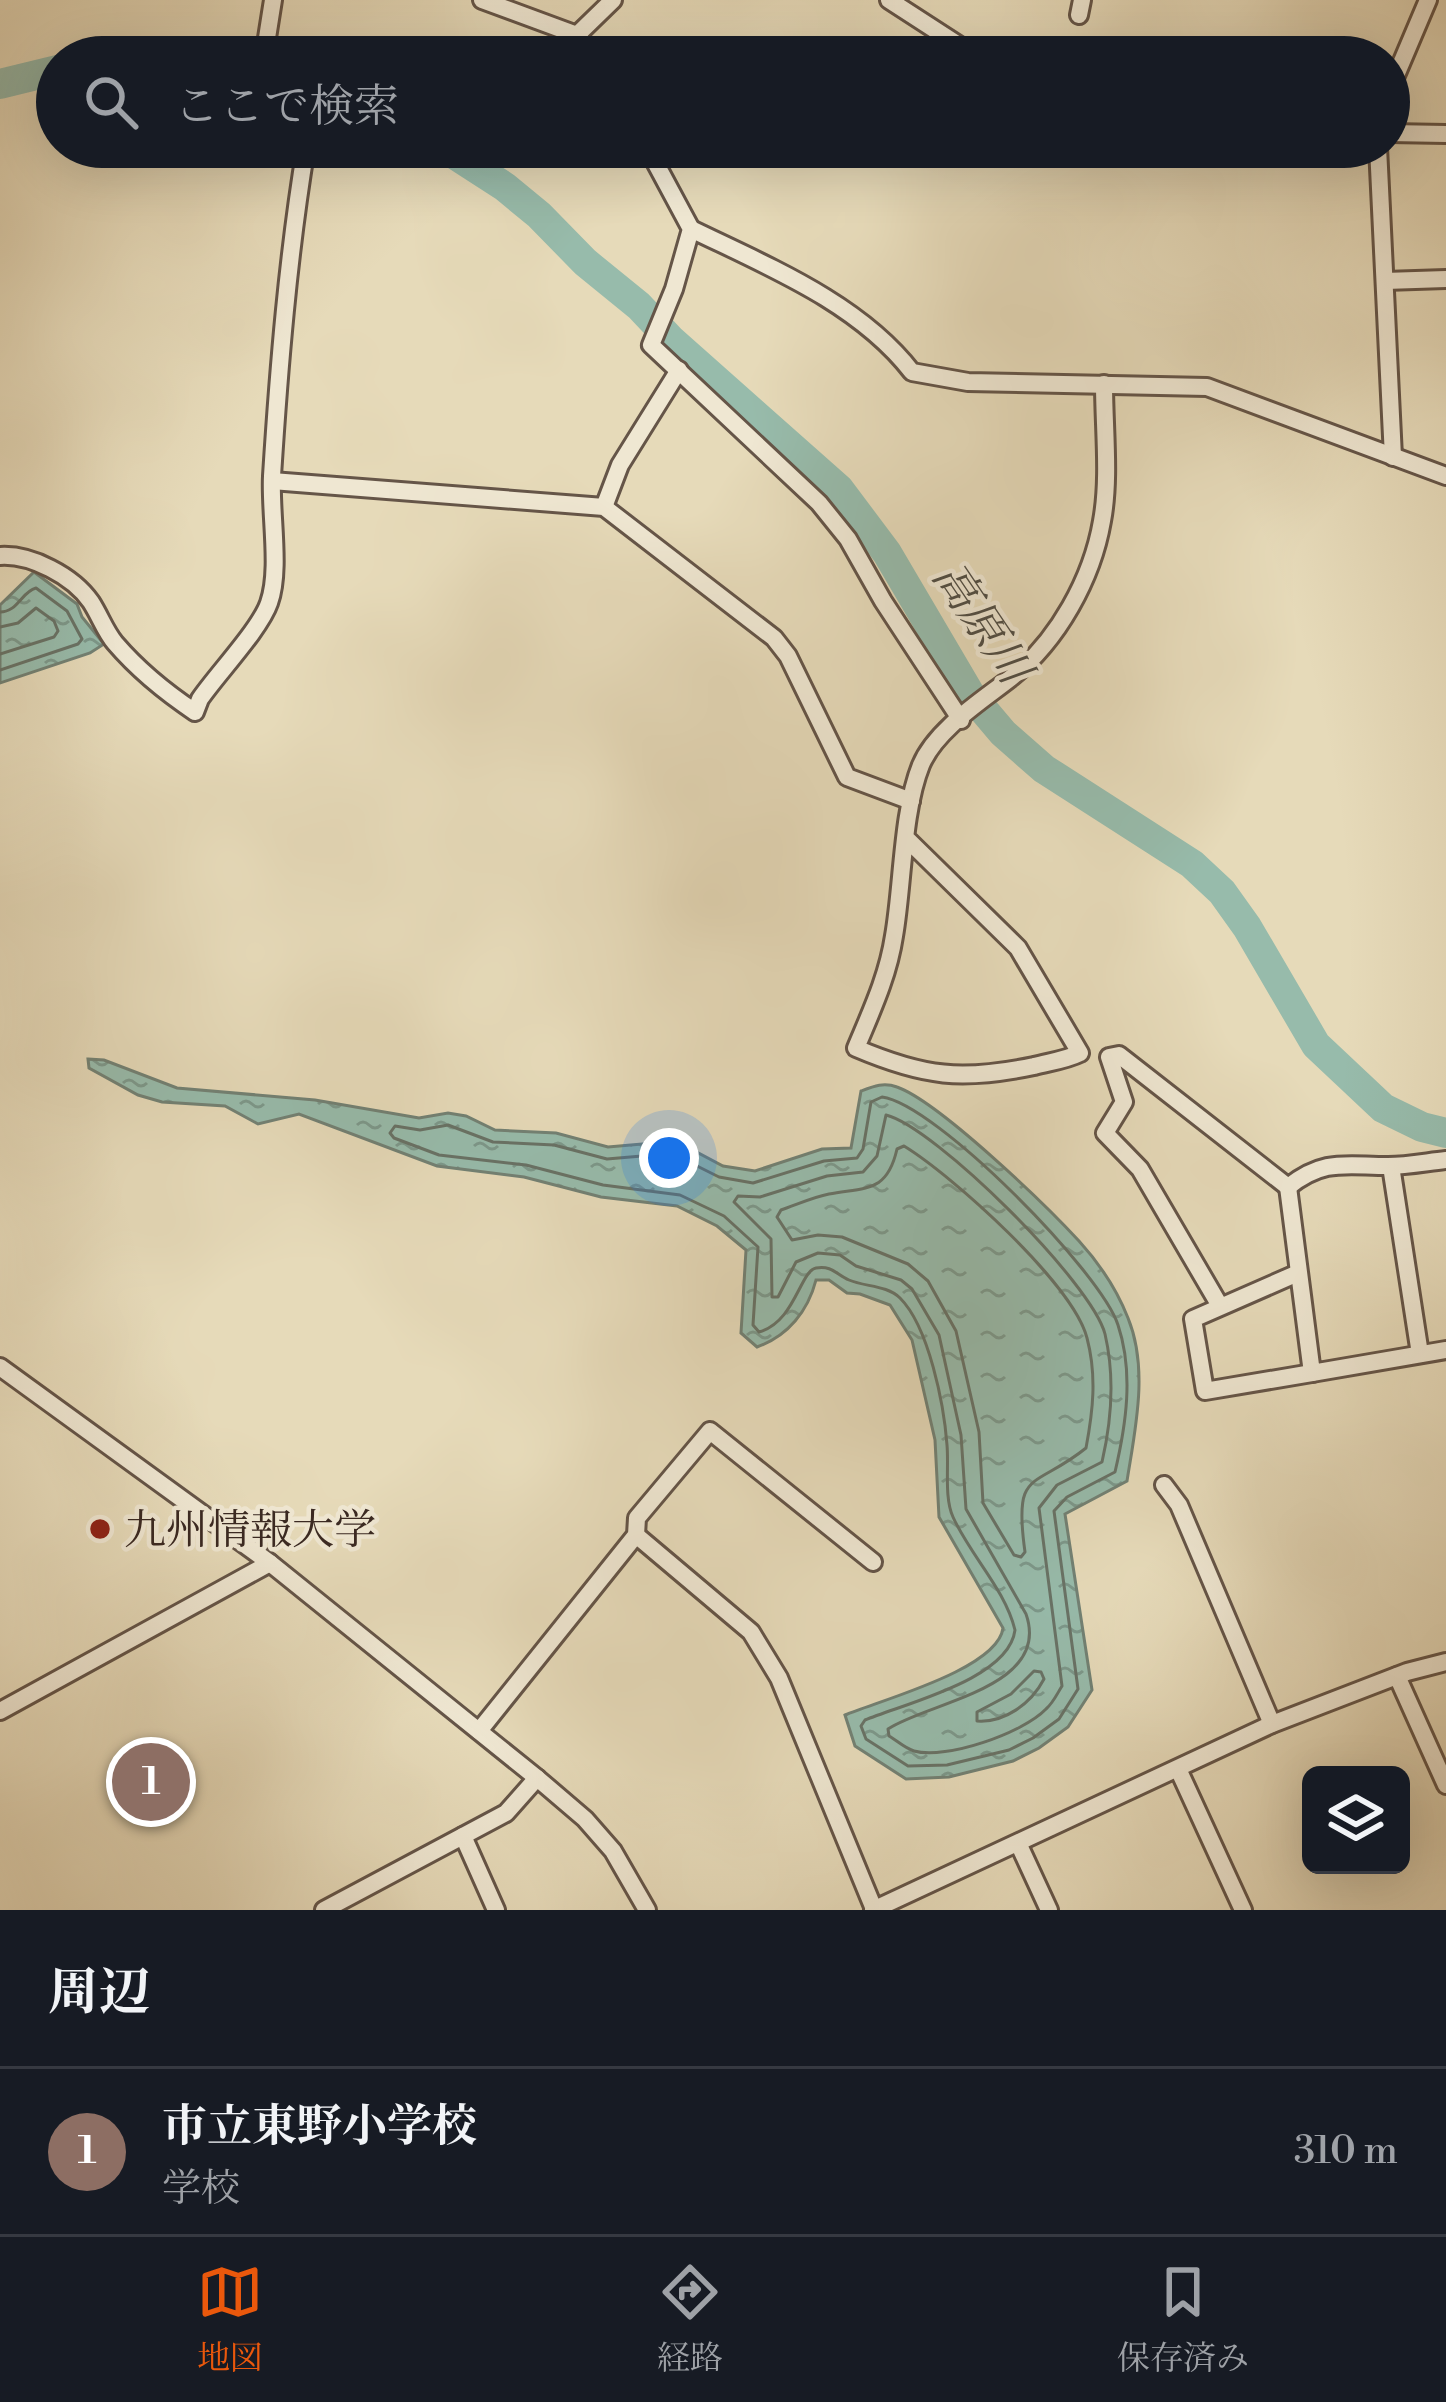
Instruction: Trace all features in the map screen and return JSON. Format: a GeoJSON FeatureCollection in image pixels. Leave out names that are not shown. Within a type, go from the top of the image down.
{"type":"FeatureCollection","features":[{"type":"Feature","properties":{"kind":"street"},"geometry":{"type":"LineString","coordinates":[[267,36],[273,0]]}},
{"type":"Feature","properties":{"kind":"street"},"geometry":{"type":"LineString","coordinates":[[482,0],[578,35],[613,0]]}},
{"type":"Feature","properties":{"kind":"street"},"geometry":{"type":"LineString","coordinates":[[889,0],[945,36]]}},
{"type":"Feature","properties":{"kind":"street"},"geometry":{"type":"LineString","coordinates":[[1410,42],[1428,0]]}},
{"type":"Feature","properties":{"kind":"street"},"geometry":{"type":"LineString","coordinates":[[1410,133],[1446,134]]}},
{"type":"Feature","properties":{"kind":"street"},"geometry":{"type":"LineString","coordinates":[[0,556],[26,560],[68,580],[90,601],[112,640],[132,662],[157,687],[195,712],[271,600],[276,563],[272,481],[291,238],[303,168]]}},
{"type":"Feature","properties":{"kind":"street"},"geometry":{"type":"LineString","coordinates":[[659,168],[692,229],[834,305],[900,356],[912,372],[968,382],[1207,387],[1446,476]]}},
{"type":"Feature","properties":{"kind":"street"},"geometry":{"type":"LineString","coordinates":[[1379,168],[1393,457]]}},
{"type":"Feature","properties":{"kind":"street"},"geometry":{"type":"LineString","coordinates":[[692,229],[651,345],[819,503],[848,539],[961,720]]}},
{"type":"Feature","properties":{"kind":"street"},"geometry":{"type":"LineString","coordinates":[[1384,281],[1446,279]]}},
{"type":"Feature","properties":{"kind":"street"},"geometry":{"type":"LineString","coordinates":[[604,507],[620,465],[679,370]]}},
{"type":"Feature","properties":{"kind":"street"},"geometry":{"type":"LineString","coordinates":[[1080,1053],[992,1075],[962,1077],[906,1070],[856,1048],[888,963],[911,801],[922,761],[961,720],[1027,665],[1067,613],[1093,556],[1105,492],[1104,384]]}},
{"type":"Feature","properties":{"kind":"street"},"geometry":{"type":"LineString","coordinates":[[272,481],[604,507],[774,638],[788,656],[847,777],[911,801]]}},
{"type":"Feature","properties":{"kind":"street"},"geometry":{"type":"LineString","coordinates":[[908,840],[1018,948],[1080,1053],[1086,1058],[1119,1055],[1288,1187],[1312,1373]]}},
{"type":"Feature","properties":{"kind":"street"},"geometry":{"type":"LineString","coordinates":[[1109,1057],[1124,1102],[1105,1133],[1140,1169],[1220,1306]]}},
{"type":"Feature","properties":{"kind":"street"},"geometry":{"type":"LineString","coordinates":[[1288,1187],[1308,1171],[1336,1164],[1391,1166],[1446,1160]]}},
{"type":"Feature","properties":{"kind":"street"},"geometry":{"type":"LineString","coordinates":[[1391,1166],[1420,1354]]}},
{"type":"Feature","properties":{"kind":"street"},"geometry":{"type":"LineString","coordinates":[[1298,1273],[1192,1319],[1205,1391],[1446,1350]]}},
{"type":"Feature","properties":{"kind":"street"},"geometry":{"type":"LineString","coordinates":[[0,1367],[270,1563],[537,1778],[613,1851],[647,1910]]}},
{"type":"Feature","properties":{"kind":"street"},"geometry":{"type":"LineString","coordinates":[[479,1731],[636,1535],[638,1518],[710,1431],[872,1562]]}},
{"type":"Feature","properties":{"kind":"street"},"geometry":{"type":"LineString","coordinates":[[1164,1485],[1179,1505],[1272,1724]]}},
{"type":"Feature","properties":{"kind":"street"},"geometry":{"type":"LineString","coordinates":[[636,1535],[751,1632],[779,1678],[874,1910],[1272,1724],[1446,1661]]}},
{"type":"Feature","properties":{"kind":"street"},"geometry":{"type":"LineString","coordinates":[[0,1711],[270,1563]]}},
{"type":"Feature","properties":{"kind":"street"},"geometry":{"type":"LineString","coordinates":[[1397,1676],[1446,1785]]}},
{"type":"Feature","properties":{"kind":"street"},"geometry":{"type":"LineString","coordinates":[[1179,1771],[1243,1910]]}},
{"type":"Feature","properties":{"kind":"street"},"geometry":{"type":"LineString","coordinates":[[324,1910],[506,1813],[537,1778]]}},
{"type":"Feature","properties":{"kind":"street"},"geometry":{"type":"LineString","coordinates":[[463,1836],[488,1906]]}},
{"type":"Feature","properties":{"kind":"street"},"geometry":{"type":"LineString","coordinates":[[1019,1845],[1049,1910]]}},
{"type":"Feature","properties":{"kind":"water"},"geometry":{"type":"Polygon","coordinates":[[[34,572],[77,604],[104,644],[0,683],[0,605],[34,572]]]}},
{"type":"Feature","properties":{"kind":"water"},"geometry":{"type":"Polygon","coordinates":[[[88,1059],[104,1060],[177,1088],[315,1100],[419,1118],[448,1113],[495,1130],[556,1133],[608,1147],[665,1142],[687,1147],[723,1166],[755,1171],[822,1149],[851,1148],[861,1091],[888,1085],[916,1096],[991,1156],[1079,1241],[1113,1287],[1134,1338],[1139,1379],[1127,1481],[1065,1514],[1092,1690],[1068,1727],[1013,1761],[949,1777],[906,1779],[855,1746],[845,1715],[960,1670],[996,1643],[1003,1628],[939,1517],[935,1440],[912,1340],[890,1305],[847,1293],[829,1280],[816,1280],[795,1321],[757,1347],[741,1333],[746,1250],[717,1226],[677,1206],[601,1197],[524,1177],[437,1166],[299,1114],[258,1124],[225,1106],[162,1102],[138,1095],[89,1068],[88,1059]]]}},
{"type":"Feature","properties":{"kind":"waterway","name":"高原川"},"geometry":{"type":"LineString","coordinates":[[0,84],[36,75]]}},
{"type":"Feature","properties":{"kind":"waterway","name":"高原川"},"geometry":{"type":"LineString","coordinates":[[476,168],[539,215],[585,262],[839,489],[887,553],[970,694],[1003,733],[1044,769],[1192,864],[1222,892],[1316,1045],[1383,1108],[1446,1133]]}},
{"type":"Feature","properties":{"kind":"place","name":"九州情報大学"},"geometry":{"type":"Point","coordinates":[100,1529]}},
{"type":"Feature","properties":{"kind":"place","name":"市立東野小学校"},"geometry":{"type":"Point","coordinates":[151,1782]}}]}
